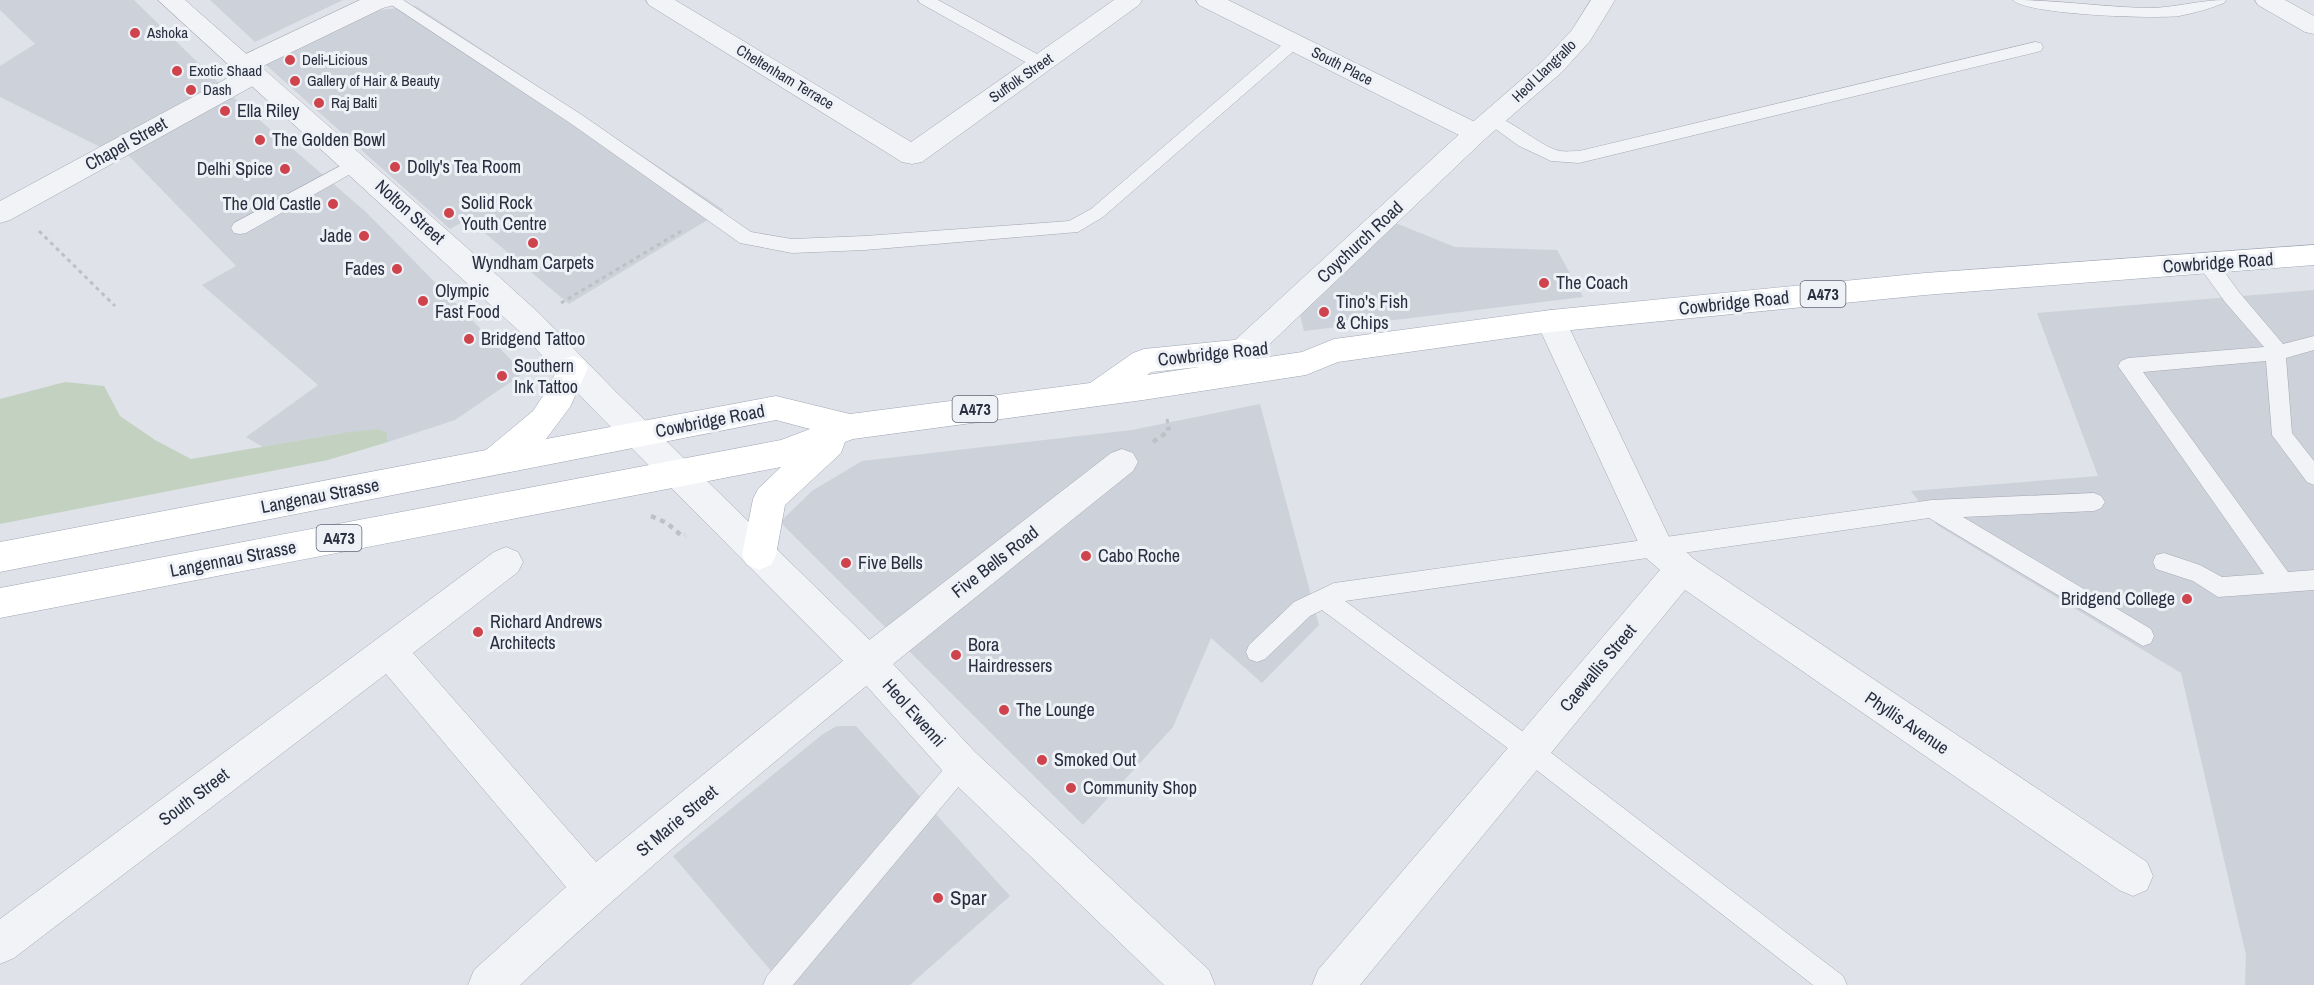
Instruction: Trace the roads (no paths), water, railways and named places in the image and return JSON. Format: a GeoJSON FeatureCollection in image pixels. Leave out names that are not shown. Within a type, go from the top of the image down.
{"type":"FeatureCollection","features":[{"type":"Feature","properties":{"kind":"main road","name":"Cowbridge Road"},"geometry":{"type":"LineString","coordinates":[[678,473],[784,453],[850,427],[1306,363],[1334,351],[1551,321],[1925,284],[2314,255]]}},
{"type":"Feature","properties":{"kind":"main road","name":"Cowbridge Road"},"geometry":{"type":"LineString","coordinates":[[1101,392],[1144,361],[1304,344],[1334,351]]}},
{"type":"Feature","properties":{"kind":"main road"},"geometry":{"type":"LineString","coordinates":[[491,464],[531,435],[548,418],[573,368]]}},
{"type":"Feature","properties":{"kind":"main road","name":"Cowbridge Road"},"geometry":{"type":"LineString","coordinates":[[640,435],[776,408],[850,427]]}},
{"type":"Feature","properties":{"kind":"main road"},"geometry":{"type":"LineString","coordinates":[[759,555],[770,499],[787,481],[850,427]]}},
{"type":"Feature","properties":{"kind":"main road","name":"Langenau Strasse"},"geometry":{"type":"LineString","coordinates":[[0,557],[640,435]]}},
{"type":"Feature","properties":{"kind":"main road","name":"Langennau Strasse"},"geometry":{"type":"LineString","coordinates":[[0,603],[678,473]]}},
{"type":"Feature","properties":{"kind":"street","name":"Nolton Street"},"geometry":{"type":"LineString","coordinates":[[170,0],[455,253],[529,322],[640,435]]}},
{"type":"Feature","properties":{"kind":"street","name":"Chapel Street"},"geometry":{"type":"LineString","coordinates":[[6,209],[247,70],[374,3],[385,0]]}},
{"type":"Feature","properties":{"kind":"street","name":"Cheltenham Terrace"},"geometry":{"type":"LineString","coordinates":[[658,0],[912,155]]}},
{"type":"Feature","properties":{"kind":"street","name":"Suffolk Street"},"geometry":{"type":"LineString","coordinates":[[912,155],[1130,0]]}},
{"type":"Feature","properties":{"kind":"street","name":"South Place"},"geometry":{"type":"LineString","coordinates":[[1208,0],[1295,43],[1484,127]]}},
{"type":"Feature","properties":{"kind":"street","name":"Heol Llangrallo"},"geometry":{"type":"LineString","coordinates":[[1484,127],[1553,66],[1581,34],[1602,0]]}},
{"type":"Feature","properties":{"kind":"street"},"geometry":{"type":"LineString","coordinates":[[2267,0],[2314,26]]}},
{"type":"Feature","properties":{"kind":"street","name":"Coychurch Road"},"geometry":{"type":"LineString","coordinates":[[1243,351],[1484,127]]}},
{"type":"Feature","properties":{"kind":"street"},"geometry":{"type":"LineString","coordinates":[[1551,321],[1669,558]]}},
{"type":"Feature","properties":{"kind":"street","name":"Heol Ewenni"},"geometry":{"type":"LineString","coordinates":[[640,435],[868,662],[962,765],[1194,985]]}},
{"type":"Feature","properties":{"kind":"street","name":"Five Bells Road"},"geometry":{"type":"LineString","coordinates":[[868,662],[1122,462]]}},
{"type":"Feature","properties":{"kind":"street","name":"Caewallis Street"},"geometry":{"type":"LineString","coordinates":[[1333,985],[1529,750],[1669,558]]}},
{"type":"Feature","properties":{"kind":"street","name":"Phyllis Avenue"},"geometry":{"type":"LineString","coordinates":[[1669,558],[2133,876]]}},
{"type":"Feature","properties":{"kind":"street","name":"South Street"},"geometry":{"type":"LineString","coordinates":[[0,944],[506,562]]}},
{"type":"Feature","properties":{"kind":"street"},"geometry":{"type":"LineString","coordinates":[[388,650],[594,889]]}},
{"type":"Feature","properties":{"kind":"street","name":"St Marie Street"},"geometry":{"type":"LineString","coordinates":[[489,985],[594,889],[868,662]]}},
{"type":"Feature","properties":{"kind":"lane"},"geometry":{"type":"LineString","coordinates":[[392,0],[576,119],[746,238],[792,246],[865,243],[1072,227],[1097,213],[1295,43]]}},
{"type":"Feature","properties":{"kind":"lane"},"geometry":{"type":"LineString","coordinates":[[926,0],[1042,64]]}},
{"type":"Feature","properties":{"kind":"lane"},"geometry":{"type":"LineString","coordinates":[[2022,0],[2063,8],[2130,12],[2190,10],[2218,0]]}},
{"type":"Feature","properties":{"kind":"lane"},"geometry":{"type":"LineString","coordinates":[[1484,127],[1525,141],[1557,157],[1579,157],[2035,47]]}},
{"type":"Feature","properties":{"kind":"lane"},"geometry":{"type":"LineString","coordinates":[[240,228],[355,164]]}},
{"type":"Feature","properties":{"kind":"lane"},"geometry":{"type":"LineString","coordinates":[[2208,264],[2232,297],[2275,346],[2282,435],[2314,476]]}},
{"type":"Feature","properties":{"kind":"lane"},"geometry":{"type":"LineString","coordinates":[[2282,582],[2128,366],[2277,353],[2314,343]]}},
{"type":"Feature","properties":{"kind":"lane"},"geometry":{"type":"LineString","coordinates":[[1257,652],[1302,609],[1334,593],[1669,558],[1932,508],[2094,502]]}},
{"type":"Feature","properties":{"kind":"lane"},"geometry":{"type":"LineString","coordinates":[[1932,508],[2143,636]]}},
{"type":"Feature","properties":{"kind":"lane"},"geometry":{"type":"LineString","coordinates":[[2164,562],[2200,574],[2218,587],[2314,580]]}},
{"type":"Feature","properties":{"kind":"lane"},"geometry":{"type":"LineString","coordinates":[[1324,598],[1529,750],[1834,985]]}},
{"type":"Feature","properties":{"kind":"lane"},"geometry":{"type":"LineString","coordinates":[[776,985],[962,765]]}},
{"type":"Feature","properties":{"kind":"place","name":"Ashoka"},"geometry":{"type":"Point","coordinates":[135,33]}},
{"type":"Feature","properties":{"kind":"place","name":"Deli-Licious"},"geometry":{"type":"Point","coordinates":[290,60]}},
{"type":"Feature","properties":{"kind":"place","name":"Exotic Shaad"},"geometry":{"type":"Point","coordinates":[177,71]}},
{"type":"Feature","properties":{"kind":"place","name":"Gallery of Hair & Beauty"},"geometry":{"type":"Point","coordinates":[295,81]}},
{"type":"Feature","properties":{"kind":"place","name":"Dash"},"geometry":{"type":"Point","coordinates":[191,90]}},
{"type":"Feature","properties":{"kind":"place","name":"Raj Balti"},"geometry":{"type":"Point","coordinates":[319,103]}},
{"type":"Feature","properties":{"kind":"place","name":"Ella Riley"},"geometry":{"type":"Point","coordinates":[225,111]}},
{"type":"Feature","properties":{"kind":"place","name":"The Golden Bowl"},"geometry":{"type":"Point","coordinates":[260,140]}},
{"type":"Feature","properties":{"kind":"place","name":"Dolly's Tea Room"},"geometry":{"type":"Point","coordinates":[395,167]}},
{"type":"Feature","properties":{"kind":"place","name":"Delhi Spice"},"geometry":{"type":"Point","coordinates":[285,169]}},
{"type":"Feature","properties":{"kind":"place","name":"The Old Castle"},"geometry":{"type":"Point","coordinates":[333,204]}},
{"type":"Feature","properties":{"kind":"place","name":"Solid Rock Youth Centre"},"geometry":{"type":"Point","coordinates":[449,213]}},
{"type":"Feature","properties":{"kind":"place","name":"Jade"},"geometry":{"type":"Point","coordinates":[364,236]}},
{"type":"Feature","properties":{"kind":"place","name":"Wyndham Carpets"},"geometry":{"type":"Point","coordinates":[533,243]}},
{"type":"Feature","properties":{"kind":"place","name":"Fades"},"geometry":{"type":"Point","coordinates":[397,269]}},
{"type":"Feature","properties":{"kind":"place","name":"The Coach"},"geometry":{"type":"Point","coordinates":[1544,283]}},
{"type":"Feature","properties":{"kind":"place","name":"Olympic Fast Food"},"geometry":{"type":"Point","coordinates":[423,301]}},
{"type":"Feature","properties":{"kind":"place","name":"Tino's Fish & Chips"},"geometry":{"type":"Point","coordinates":[1324,312]}},
{"type":"Feature","properties":{"kind":"place","name":"Bridgend Tattoo"},"geometry":{"type":"Point","coordinates":[469,339]}},
{"type":"Feature","properties":{"kind":"place","name":"Southern Ink Tattoo"},"geometry":{"type":"Point","coordinates":[502,376]}},
{"type":"Feature","properties":{"kind":"place","name":"Cabo Roche"},"geometry":{"type":"Point","coordinates":[1086,556]}},
{"type":"Feature","properties":{"kind":"place","name":"Five Bells"},"geometry":{"type":"Point","coordinates":[846,563]}},
{"type":"Feature","properties":{"kind":"place","name":"Bridgend College"},"geometry":{"type":"Point","coordinates":[2187,599]}},
{"type":"Feature","properties":{"kind":"place","name":"Richard Andrews Architects"},"geometry":{"type":"Point","coordinates":[478,632]}},
{"type":"Feature","properties":{"kind":"place","name":"Bora Hairdressers"},"geometry":{"type":"Point","coordinates":[956,655]}},
{"type":"Feature","properties":{"kind":"place","name":"The Lounge"},"geometry":{"type":"Point","coordinates":[1004,710]}},
{"type":"Feature","properties":{"kind":"place","name":"Smoked Out"},"geometry":{"type":"Point","coordinates":[1042,760]}},
{"type":"Feature","properties":{"kind":"place","name":"Community Shop"},"geometry":{"type":"Point","coordinates":[1071,788]}},
{"type":"Feature","properties":{"kind":"place","name":"Spar"},"geometry":{"type":"Point","coordinates":[938,898]}}]}
